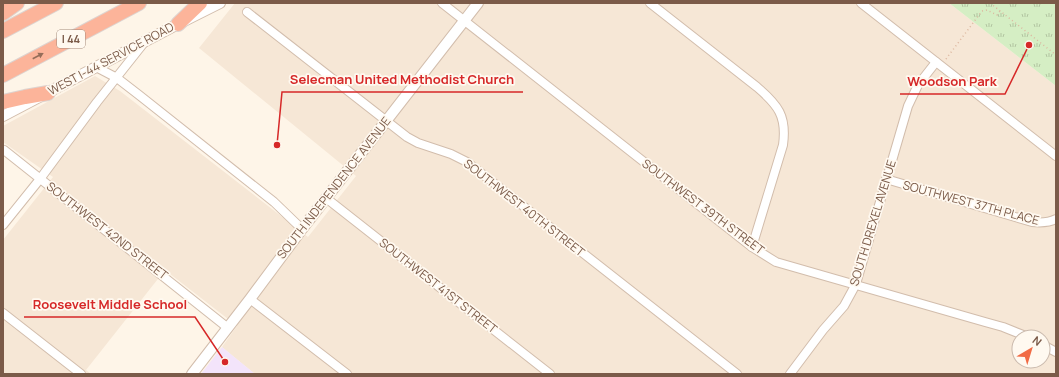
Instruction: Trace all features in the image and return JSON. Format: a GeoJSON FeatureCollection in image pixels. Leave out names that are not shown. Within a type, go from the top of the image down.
{"type":"FeatureCollection","features":[{"type":"Feature","properties":{"kind":"highway"},"geometry":{"type":"LineString","coordinates":[[3,13],[16,3]]}},
{"type":"Feature","properties":{"kind":"highway"},"geometry":{"type":"LineString","coordinates":[[3,31],[56,3]]}},
{"type":"Feature","properties":{"kind":"highway","name":"I 44"},"geometry":{"type":"LineString","coordinates":[[3,75],[139,3]]}},
{"type":"Feature","properties":{"kind":"highway"},"geometry":{"type":"LineString","coordinates":[[178,24],[200,3]]}},
{"type":"Feature","properties":{"kind":"highway"},"geometry":{"type":"LineString","coordinates":[[3,102],[48,93]]}},
{"type":"Feature","properties":{"kind":"street","name":"WEST I-44 SERVICE ROAD"},"geometry":{"type":"LineString","coordinates":[[3,116],[220,3]]}},
{"type":"Feature","properties":{"kind":"street","name":"SOUTHWEST 39TH STREET"},"geometry":{"type":"LineString","coordinates":[[442,3],[752,247],[776,262],[1011,330]]}},
{"type":"Feature","properties":{"kind":"street","name":"SOUTH INDEPENDENCE AVENUE"},"geometry":{"type":"LineString","coordinates":[[192,374],[302,229],[478,3]]}},
{"type":"Feature","properties":{"kind":"street"},"geometry":{"type":"LineString","coordinates":[[650,3],[768,96],[782,117],[784,125],[783,145],[752,247]]}},
{"type":"Feature","properties":{"kind":"street"},"geometry":{"type":"LineString","coordinates":[[861,3],[1056,156]]}},
{"type":"Feature","properties":{"kind":"street","name":"SOUTHWEST 40TH STREET"},"geometry":{"type":"LineString","coordinates":[[247,12],[407,137],[418,143],[451,154],[467,162],[736,374]]}},
{"type":"Feature","properties":{"kind":"street"},"geometry":{"type":"LineString","coordinates":[[3,225],[145,41]]}},
{"type":"Feature","properties":{"kind":"street","name":"SOUTH DREXEL AVENUE"},"geometry":{"type":"LineString","coordinates":[[790,374],[844,306],[856,284],[908,106],[918,85],[938,64]]}},
{"type":"Feature","properties":{"kind":"street"},"geometry":{"type":"LineString","coordinates":[[96,67],[117,78],[274,202],[302,229]]}},
{"type":"Feature","properties":{"kind":"street","name":"SOUTHWEST 42ND STREET"},"geometry":{"type":"LineString","coordinates":[[4,150],[228,328]]}},
{"type":"Feature","properties":{"kind":"street","name":"SOUTHWEST 37TH PLACE"},"geometry":{"type":"LineString","coordinates":[[886,179],[1032,222],[1045,223],[1056,219]]}},
{"type":"Feature","properties":{"kind":"street","name":"SOUTHWEST 41ST STREET"},"geometry":{"type":"LineString","coordinates":[[326,198],[550,374]]}},
{"type":"Feature","properties":{"kind":"street"},"geometry":{"type":"LineString","coordinates":[[250,299],[346,374]]}},
{"type":"Feature","properties":{"kind":"street"},"geometry":{"type":"LineString","coordinates":[[3,314],[81,374]]}},
{"type":"Feature","properties":{"kind":"path"},"geometry":{"type":"LineString","coordinates":[[990,3],[1056,55]]}},
{"type":"Feature","properties":{"kind":"path"},"geometry":{"type":"LineString","coordinates":[[938,64],[982,11],[987,10],[997,15],[1000,11]]}},
{"type":"Feature","properties":{"kind":"shaded area"},"geometry":{"type":"Polygon","coordinates":[[[235,3],[949,3],[1056,86],[1056,374],[255,374],[222,347],[237,326],[165,270],[86,370],[91,374],[3,374],[3,240],[53,177],[3,142],[3,126],[95,76],[120,91],[308,237],[356,176],[199,48],[235,3]]]}},
{"type":"Feature","properties":{"kind":"shaded area"},"geometry":{"type":"Polygon","coordinates":[[[222,347],[255,374],[201,374],[222,347]]]}},
{"type":"Feature","properties":{"kind":"green space"},"geometry":{"type":"Polygon","coordinates":[[[949,3],[1056,3],[1056,86],[949,3]]]}},
{"type":"Feature","properties":{"kind":"place","name":"Woodson Park"},"geometry":{"type":"Point","coordinates":[1029,45]}},
{"type":"Feature","properties":{"kind":"place","name":"Selecman United Methodist Church"},"geometry":{"type":"Point","coordinates":[277,145]}},
{"type":"Feature","properties":{"kind":"place","name":"Roosevelt Middle School"},"geometry":{"type":"Point","coordinates":[225,362]}}]}
